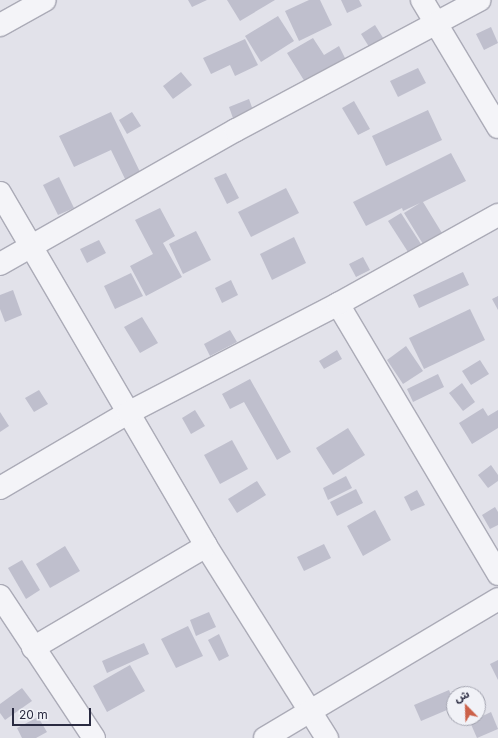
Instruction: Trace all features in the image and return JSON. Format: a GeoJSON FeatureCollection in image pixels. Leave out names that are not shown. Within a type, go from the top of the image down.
{"type":"FeatureCollection","features":[{"type":"Feature","properties":{"kind":"street"},"geometry":{"type":"LineString","coordinates":[[0,25],[45,0]]}},
{"type":"Feature","properties":{"kind":"street"},"geometry":{"type":"LineString","coordinates":[[422,0],[498,127]]}},
{"type":"Feature","properties":{"kind":"street"},"geometry":{"type":"LineString","coordinates":[[0,264],[31,245],[236,130],[479,0]]}},
{"type":"Feature","properties":{"kind":"street"},"geometry":{"type":"LineString","coordinates":[[0,193],[206,546],[311,710],[327,738]]}},
{"type":"Feature","properties":{"kind":"street"},"geometry":{"type":"LineString","coordinates":[[0,488],[128,413],[338,304],[498,215]]}},
{"type":"Feature","properties":{"kind":"street"},"geometry":{"type":"LineString","coordinates":[[338,304],[498,574]]}},
{"type":"Feature","properties":{"kind":"street"},"geometry":{"type":"LineString","coordinates":[[33,648],[206,546]]}},
{"type":"Feature","properties":{"kind":"street"},"geometry":{"type":"LineString","coordinates":[[0,596],[94,738]]}},
{"type":"Feature","properties":{"kind":"street"},"geometry":{"type":"LineString","coordinates":[[265,738],[498,599]]}},
{"type":"Feature","properties":{"kind":"building"},"geometry":{"type":"Polygon","coordinates":[[[188,0],[207,0],[192,7],[188,0]]]}},
{"type":"Feature","properties":{"kind":"building"},"geometry":{"type":"Polygon","coordinates":[[[227,0],[275,0],[240,21],[227,0]]]}},
{"type":"Feature","properties":{"kind":"building"},"geometry":{"type":"Polygon","coordinates":[[[309,0],[320,0],[332,25],[299,41],[285,11],[309,0]]]}},
{"type":"Feature","properties":{"kind":"building"},"geometry":{"type":"Polygon","coordinates":[[[341,0],[359,0],[362,6],[347,13],[341,0]]]}},
{"type":"Feature","properties":{"kind":"building"},"geometry":{"type":"Polygon","coordinates":[[[278,16],[294,41],[261,62],[245,36],[278,16]]]}},
{"type":"Feature","properties":{"kind":"building"},"geometry":{"type":"Polygon","coordinates":[[[375,25],[385,41],[371,50],[361,34],[375,25]]]}},
{"type":"Feature","properties":{"kind":"building"},"geometry":{"type":"Polygon","coordinates":[[[491,27],[498,43],[484,50],[476,34],[491,27]]]}},
{"type":"Feature","properties":{"kind":"building"},"geometry":{"type":"Polygon","coordinates":[[[313,38],[324,55],[339,46],[345,58],[305,82],[287,53],[313,38]]]}},
{"type":"Feature","properties":{"kind":"building"},"geometry":{"type":"Polygon","coordinates":[[[245,39],[258,65],[235,76],[230,65],[211,74],[203,58],[245,39]]]}},
{"type":"Feature","properties":{"kind":"building"},"geometry":{"type":"Polygon","coordinates":[[[418,68],[426,83],[398,97],[390,81],[418,68]]]}},
{"type":"Feature","properties":{"kind":"building"},"geometry":{"type":"Polygon","coordinates":[[[181,72],[192,85],[173,99],[163,86],[181,72]]]}},
{"type":"Feature","properties":{"kind":"building"},"geometry":{"type":"Polygon","coordinates":[[[249,99],[254,113],[234,121],[229,107],[249,99]]]}},
{"type":"Feature","properties":{"kind":"building"},"geometry":{"type":"Polygon","coordinates":[[[354,101],[370,129],[358,135],[342,108],[354,101]]]}},
{"type":"Feature","properties":{"kind":"building"},"geometry":{"type":"Polygon","coordinates":[[[428,110],[442,140],[386,166],[372,136],[428,110]]]}},
{"type":"Feature","properties":{"kind":"building"},"geometry":{"type":"Polygon","coordinates":[[[111,112],[142,176],[127,183],[111,150],[74,167],[59,136],[111,112]]]}},
{"type":"Feature","properties":{"kind":"building"},"geometry":{"type":"Polygon","coordinates":[[[132,112],[141,126],[127,134],[119,120],[132,112]]]}},
{"type":"Feature","properties":{"kind":"building"},"geometry":{"type":"Polygon","coordinates":[[[451,153],[466,181],[423,202],[442,233],[423,244],[404,213],[420,203],[403,211],[402,208],[366,226],[353,202],[451,153]]]}},
{"type":"Feature","properties":{"kind":"building"},"geometry":{"type":"Polygon","coordinates":[[[226,173],[239,198],[227,204],[214,178],[226,173]]]}},
{"type":"Feature","properties":{"kind":"building"},"geometry":{"type":"Polygon","coordinates":[[[59,177],[74,208],[58,215],[43,185],[59,177]]]}},
{"type":"Feature","properties":{"kind":"building"},"geometry":{"type":"Polygon","coordinates":[[[286,188],[299,213],[251,237],[238,212],[286,188]]]}},
{"type":"Feature","properties":{"kind":"building"},"geometry":{"type":"Polygon","coordinates":[[[160,208],[175,236],[163,243],[182,277],[146,296],[130,266],[153,254],[135,220],[160,208]]]}},
{"type":"Feature","properties":{"kind":"building"},"geometry":{"type":"Polygon","coordinates":[[[401,213],[421,244],[408,252],[388,221],[401,213]]]}},
{"type":"Feature","properties":{"kind":"building"},"geometry":{"type":"Polygon","coordinates":[[[196,231],[211,260],[183,274],[169,244],[196,231]]]}},
{"type":"Feature","properties":{"kind":"building"},"geometry":{"type":"Polygon","coordinates":[[[294,237],[306,263],[272,280],[260,254],[294,237]]]}},
{"type":"Feature","properties":{"kind":"building"},"geometry":{"type":"Polygon","coordinates":[[[99,240],[106,253],[87,263],[80,249],[99,240]]]}},
{"type":"Feature","properties":{"kind":"building"},"geometry":{"type":"Polygon","coordinates":[[[363,257],[370,270],[356,277],[349,264],[363,257]]]}},
{"type":"Feature","properties":{"kind":"building"},"geometry":{"type":"Polygon","coordinates":[[[463,272],[469,285],[419,308],[413,295],[463,272]]]}},
{"type":"Feature","properties":{"kind":"building"},"geometry":{"type":"Polygon","coordinates":[[[131,273],[143,296],[115,309],[104,286],[131,273]]]}},
{"type":"Feature","properties":{"kind":"building"},"geometry":{"type":"Polygon","coordinates":[[[231,280],[238,295],[222,303],[215,288],[231,280]]]}},
{"type":"Feature","properties":{"kind":"building"},"geometry":{"type":"Polygon","coordinates":[[[13,290],[22,315],[5,322],[0,309],[0,295],[13,290]]]}},
{"type":"Feature","properties":{"kind":"building"},"geometry":{"type":"Polygon","coordinates":[[[498,296],[498,310],[492,299],[498,296]]]}},
{"type":"Feature","properties":{"kind":"building"},"geometry":{"type":"Polygon","coordinates":[[[470,309],[485,340],[424,369],[409,338],[470,309]]]}},
{"type":"Feature","properties":{"kind":"building"},"geometry":{"type":"Polygon","coordinates":[[[142,317],[158,343],[140,353],[124,327],[142,317]]]}},
{"type":"Feature","properties":{"kind":"building"},"geometry":{"type":"Polygon","coordinates":[[[230,330],[237,342],[210,356],[204,344],[230,330]]]}},
{"type":"Feature","properties":{"kind":"building"},"geometry":{"type":"Polygon","coordinates":[[[406,346],[423,371],[403,384],[387,360],[406,346]]]}},
{"type":"Feature","properties":{"kind":"building"},"geometry":{"type":"Polygon","coordinates":[[[337,350],[342,359],[324,369],[319,361],[337,350]]]}},
{"type":"Feature","properties":{"kind":"building"},"geometry":{"type":"Polygon","coordinates":[[[480,360],[489,374],[471,385],[462,371],[480,360]]]}},
{"type":"Feature","properties":{"kind":"building"},"geometry":{"type":"Polygon","coordinates":[[[438,374],[444,387],[413,402],[407,389],[438,374]]]}},
{"type":"Feature","properties":{"kind":"building"},"geometry":{"type":"Polygon","coordinates":[[[250,379],[291,452],[277,460],[244,402],[230,409],[222,394],[250,379]]]}},
{"type":"Feature","properties":{"kind":"building"},"geometry":{"type":"Polygon","coordinates":[[[462,383],[475,402],[463,411],[449,393],[462,383]]]}},
{"type":"Feature","properties":{"kind":"building"},"geometry":{"type":"Polygon","coordinates":[[[39,390],[48,404],[34,412],[25,398],[39,390]]]}},
{"type":"Feature","properties":{"kind":"building"},"geometry":{"type":"Polygon","coordinates":[[[483,408],[488,416],[498,410],[498,428],[472,444],[459,423],[483,408]]]}},
{"type":"Feature","properties":{"kind":"building"},"geometry":{"type":"Polygon","coordinates":[[[195,410],[205,426],[191,434],[182,418],[195,410]]]}},
{"type":"Feature","properties":{"kind":"building"},"geometry":{"type":"Polygon","coordinates":[[[0,412],[9,426],[0,432],[0,412]]]}},
{"type":"Feature","properties":{"kind":"building"},"geometry":{"type":"Polygon","coordinates":[[[348,428],[365,455],[333,475],[316,448],[348,428]]]}},
{"type":"Feature","properties":{"kind":"building"},"geometry":{"type":"Polygon","coordinates":[[[232,440],[248,469],[220,484],[204,455],[232,440]]]}},
{"type":"Feature","properties":{"kind":"building"},"geometry":{"type":"Polygon","coordinates":[[[491,465],[498,475],[498,481],[488,488],[478,475],[491,465]]]}},
{"type":"Feature","properties":{"kind":"building"},"geometry":{"type":"Polygon","coordinates":[[[346,476],[352,488],[328,500],[323,488],[346,476]]]}},
{"type":"Feature","properties":{"kind":"building"},"geometry":{"type":"Polygon","coordinates":[[[257,481],[266,495],[237,513],[228,499],[257,481]]]}},
{"type":"Feature","properties":{"kind":"building"},"geometry":{"type":"Polygon","coordinates":[[[356,489],[363,503],[337,516],[330,502],[356,489]]]}},
{"type":"Feature","properties":{"kind":"building"},"geometry":{"type":"Polygon","coordinates":[[[417,490],[425,505],[411,511],[404,497],[417,490]]]}},
{"type":"Feature","properties":{"kind":"building"},"geometry":{"type":"Polygon","coordinates":[[[495,507],[498,512],[498,525],[490,529],[482,515],[495,507]]]}},
{"type":"Feature","properties":{"kind":"building"},"geometry":{"type":"Polygon","coordinates":[[[375,510],[391,540],[363,556],[347,526],[375,510]]]}},
{"type":"Feature","properties":{"kind":"building"},"geometry":{"type":"Polygon","coordinates":[[[324,544],[331,558],[304,571],[297,557],[324,544]]]}},
{"type":"Feature","properties":{"kind":"building"},"geometry":{"type":"Polygon","coordinates":[[[65,546],[80,571],[50,588],[36,564],[65,546]]]}},
{"type":"Feature","properties":{"kind":"building"},"geometry":{"type":"Polygon","coordinates":[[[22,560],[40,590],[26,599],[8,568],[22,560]]]}},
{"type":"Feature","properties":{"kind":"building"},"geometry":{"type":"Polygon","coordinates":[[[209,612],[216,627],[196,636],[190,620],[209,612]]]}},
{"type":"Feature","properties":{"kind":"building"},"geometry":{"type":"Polygon","coordinates":[[[188,626],[203,656],[176,668],[161,639],[188,626]]]}},
{"type":"Feature","properties":{"kind":"building"},"geometry":{"type":"Polygon","coordinates":[[[219,634],[229,656],[219,661],[208,640],[219,634]]]}},
{"type":"Feature","properties":{"kind":"building"},"geometry":{"type":"Polygon","coordinates":[[[144,643],[149,654],[107,673],[102,661],[144,643]]]}},
{"type":"Feature","properties":{"kind":"building"},"geometry":{"type":"Polygon","coordinates":[[[498,660],[498,680],[490,664],[498,660]]]}},
{"type":"Feature","properties":{"kind":"building"},"geometry":{"type":"Polygon","coordinates":[[[130,665],[145,691],[107,712],[93,686],[130,665]]]}},
{"type":"Feature","properties":{"kind":"building"},"geometry":{"type":"Polygon","coordinates":[[[22,688],[32,701],[5,720],[0,713],[0,704],[22,688]]]}},
{"type":"Feature","properties":{"kind":"building"},"geometry":{"type":"Polygon","coordinates":[[[446,691],[446,710],[421,721],[414,705],[446,691]]]}},
{"type":"Feature","properties":{"kind":"building"},"geometry":{"type":"Polygon","coordinates":[[[491,712],[498,729],[477,738],[472,726],[486,726],[486,714],[491,712]]]}},
{"type":"Feature","properties":{"kind":"building"},"geometry":{"type":"Polygon","coordinates":[[[38,717],[47,732],[36,738],[22,738],[17,728],[38,717]]]}}]}
